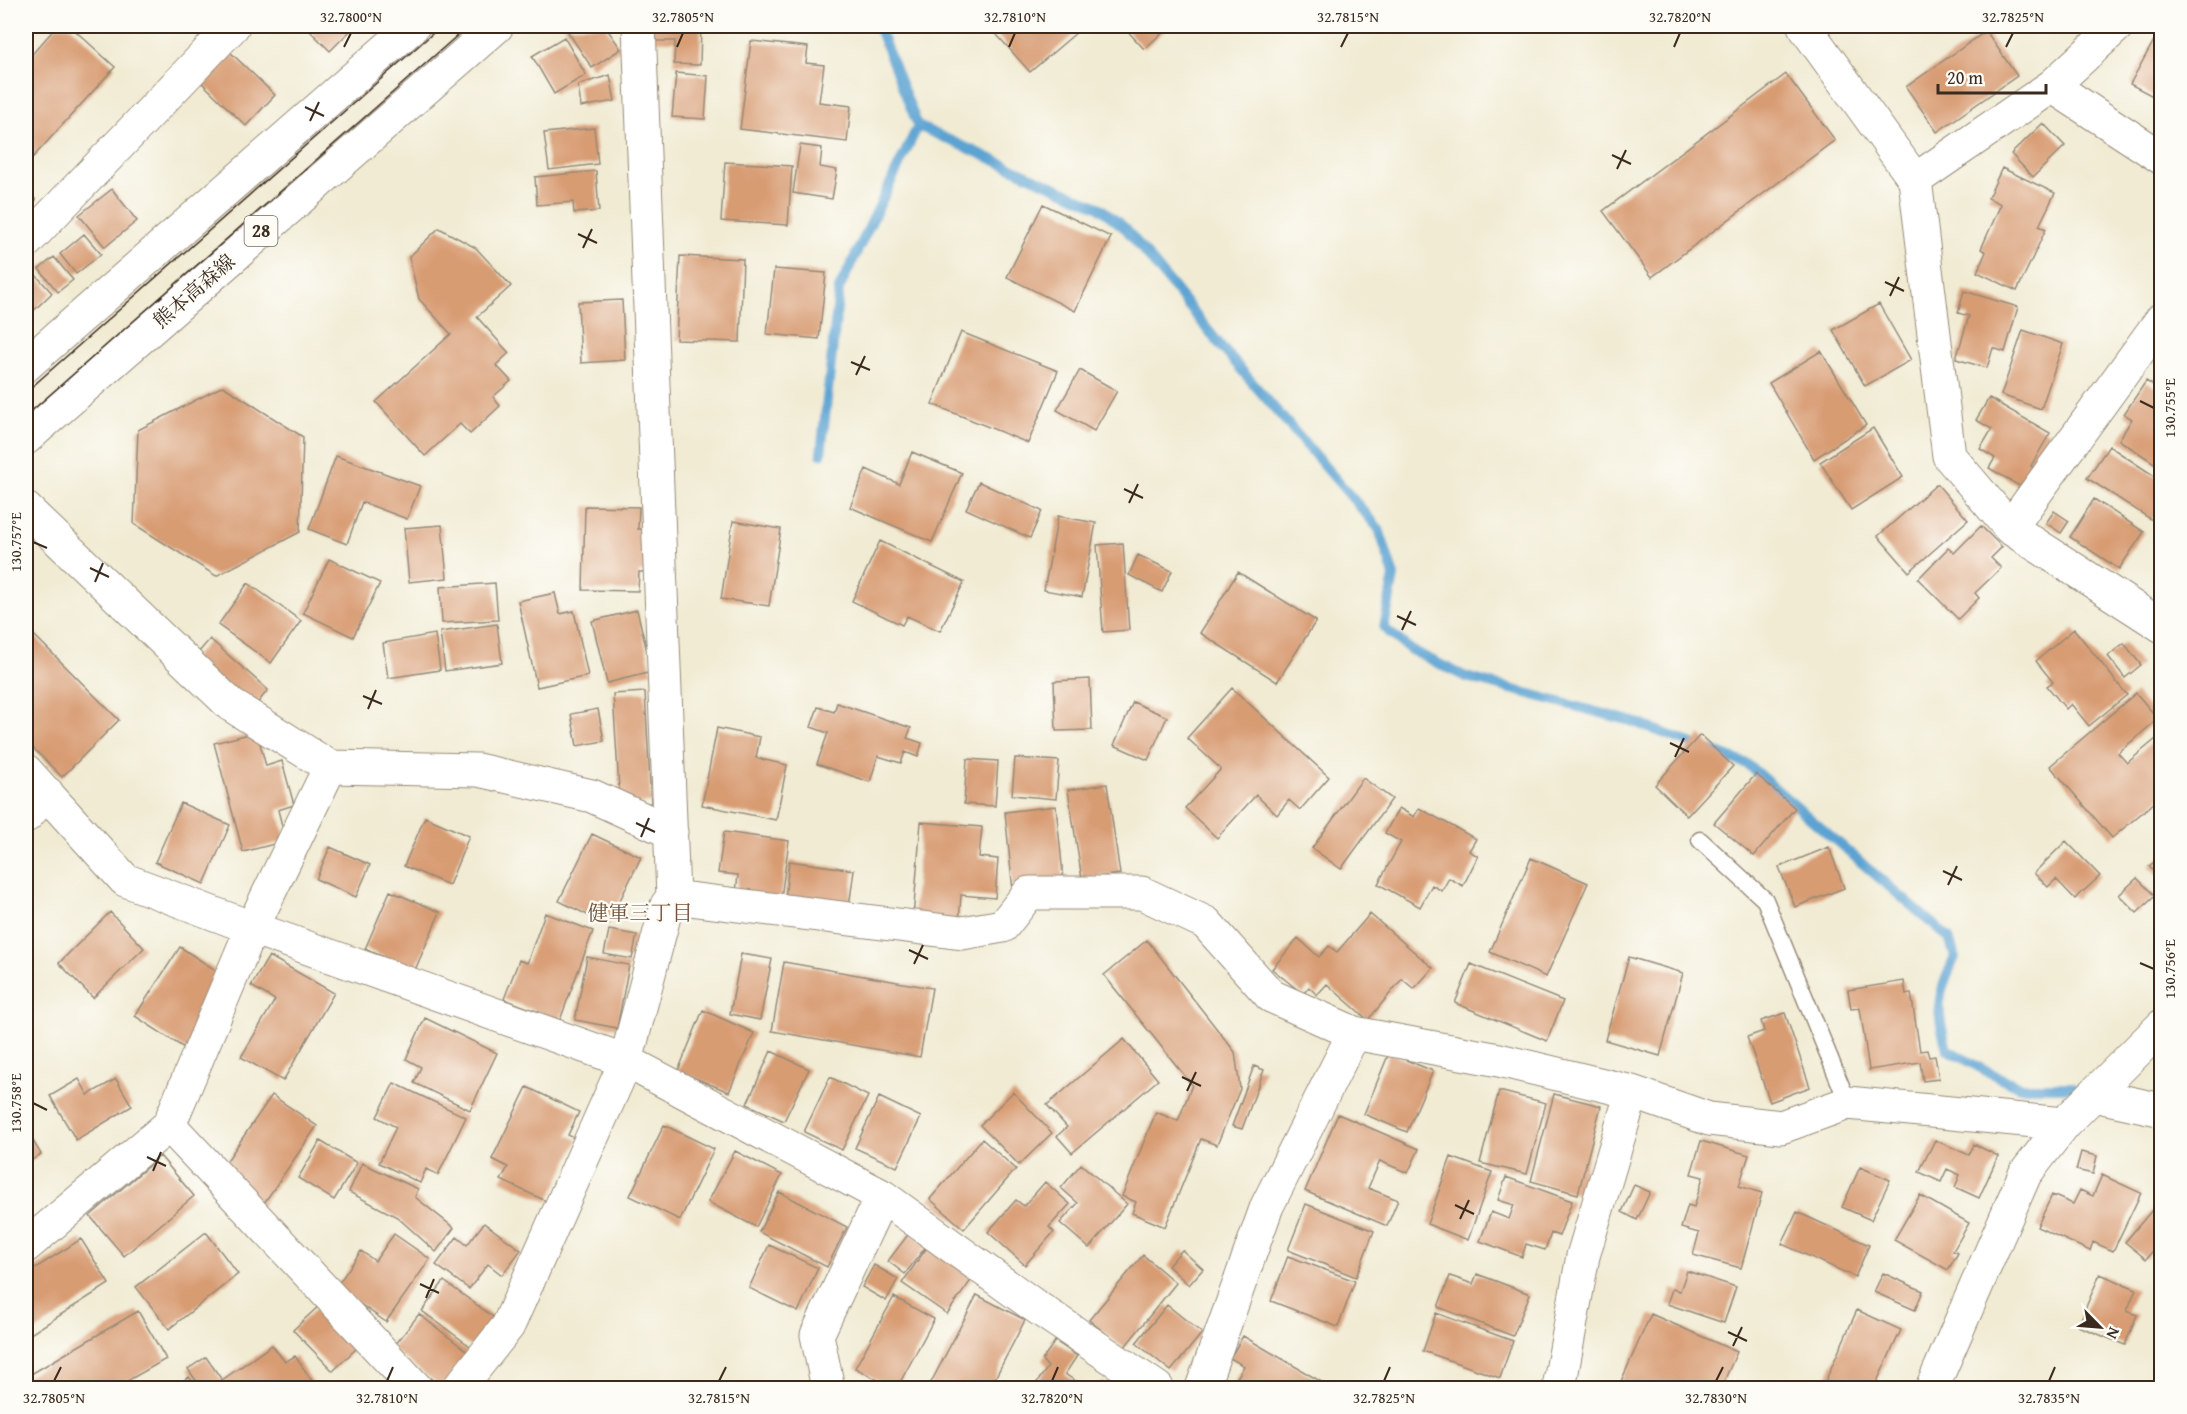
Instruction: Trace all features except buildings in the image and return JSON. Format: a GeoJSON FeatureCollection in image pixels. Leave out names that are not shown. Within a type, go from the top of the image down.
{"type":"FeatureCollection","features":[{"type":"Feature","properties":{"kind":"street"},"geometry":{"type":"LineString","coordinates":[[26,242],[232,26]]}},
{"type":"Feature","properties":{"kind":"street"},"geometry":{"type":"LineString","coordinates":[[26,365],[413,26]]}},
{"type":"Feature","properties":{"kind":"street","name":"熊本高森線"},"geometry":{"type":"LineString","coordinates":[[26,438],[497,26]]}},
{"type":"Feature","properties":{"kind":"street"},"geometry":{"type":"LineString","coordinates":[[459,1389],[508,1326],[626,1061],[667,905],[673,897],[639,26]]}},
{"type":"Feature","properties":{"kind":"street"},"geometry":{"type":"LineString","coordinates":[[1804,26],[1915,180],[1949,456],[2010,528],[2162,626]]}},
{"type":"Feature","properties":{"kind":"street"},"geometry":{"type":"LineString","coordinates":[[1915,180],[2052,86],[2117,26]]}},
{"type":"Feature","properties":{"kind":"street"},"geometry":{"type":"LineString","coordinates":[[2052,86],[2162,158]]}},
{"type":"Feature","properties":{"kind":"street"},"geometry":{"type":"LineString","coordinates":[[2010,528],[2162,319]]}},
{"type":"Feature","properties":{"kind":"street"},"geometry":{"type":"LineString","coordinates":[[26,509],[231,705],[330,767],[478,770],[592,796],[671,832]]}},
{"type":"Feature","properties":{"kind":"street"},"geometry":{"type":"LineString","coordinates":[[26,1246],[169,1125],[252,928],[330,767]]}},
{"type":"Feature","properties":{"kind":"street"},"geometry":{"type":"LineString","coordinates":[[33,793],[124,880],[626,1061],[882,1196],[1032,1304],[1157,1389]]}},
{"type":"Feature","properties":{"kind":"street"},"geometry":{"type":"LineString","coordinates":[[673,897],[962,933],[1003,926],[1029,893],[1142,893],[1206,923],[1271,996],[1354,1033],[1499,1060],[1632,1092],[1709,1119],[1780,1126],[1848,1103],[2064,1124]]}},
{"type":"Feature","properties":{"kind":"street"},"geometry":{"type":"LineString","coordinates":[[1932,1389],[2025,1174],[2064,1124],[2162,1026]]}},
{"type":"Feature","properties":{"kind":"street"},"geometry":{"type":"LineString","coordinates":[[1202,1389],[1267,1206],[1354,1033]]}},
{"type":"Feature","properties":{"kind":"street"},"geometry":{"type":"LineString","coordinates":[[1559,1389],[1583,1256],[1632,1092]]}},
{"type":"Feature","properties":{"kind":"street"},"geometry":{"type":"LineString","coordinates":[[2093,1095],[2162,1110]]}},
{"type":"Feature","properties":{"kind":"street"},"geometry":{"type":"LineString","coordinates":[[169,1125],[416,1389]]}},
{"type":"Feature","properties":{"kind":"street"},"geometry":{"type":"LineString","coordinates":[[828,1389],[817,1335],[882,1196]]}},
{"type":"Feature","properties":{"kind":"lane"},"geometry":{"type":"LineString","coordinates":[[1700,840],[1765,900],[1848,1103]]}},
{"type":"Feature","properties":{"kind":"waterway"},"geometry":{"type":"LineString","coordinates":[[878,26],[918,126],[1099,207],[1126,229],[1225,351],[1379,529],[1394,576],[1384,628],[1411,650],[1466,677],[1634,722],[1747,764],[1949,938],[1955,957],[1944,982],[1940,1002],[1941,1022],[1947,1049],[2020,1087],[2072,1087]]}},
{"type":"Feature","properties":{"kind":"waterway"},"geometry":{"type":"LineString","coordinates":[[821,454],[839,289],[918,126]]}},
{"type":"Feature","properties":{"kind":"tram line"},"geometry":{"type":"LineString","coordinates":[[26,392],[441,26]]}},
{"type":"Feature","properties":{"kind":"tram line"},"geometry":{"type":"LineString","coordinates":[[26,416],[468,26]]}},
{"type":"Feature","properties":{"kind":"district","name":"健軍三丁目"},"geometry":{"type":"Point","coordinates":[640,913]}}]}
